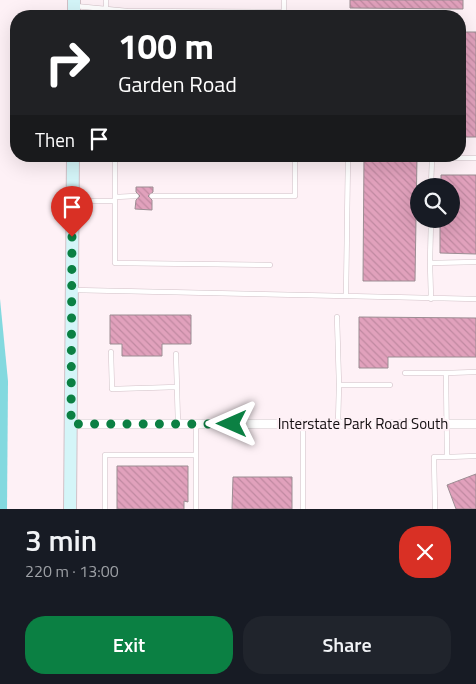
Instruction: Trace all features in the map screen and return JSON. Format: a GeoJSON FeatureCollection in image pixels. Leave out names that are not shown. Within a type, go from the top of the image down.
{"type":"FeatureCollection","features":[{"type":"Feature","properties":{"kind":"street"},"geometry":{"type":"LineString","coordinates":[[70,509],[73,162]]}},
{"type":"Feature","properties":{"kind":"street","name":"Interstate Park Road South"},"geometry":{"type":"LineString","coordinates":[[71,424],[476,424]]}},
{"type":"Feature","properties":{"kind":"lane"},"geometry":{"type":"LineString","coordinates":[[106,0],[106,8]]}},
{"type":"Feature","properties":{"kind":"lane"},"geometry":{"type":"LineString","coordinates":[[74,7],[120,10]]}},
{"type":"Feature","properties":{"kind":"lane"},"geometry":{"type":"LineString","coordinates":[[115,162],[115,262],[270,265]]}},
{"type":"Feature","properties":{"kind":"lane"},"geometry":{"type":"LineString","coordinates":[[152,196],[295,196],[295,162]]}},
{"type":"Feature","properties":{"kind":"lane"},"geometry":{"type":"LineString","coordinates":[[346,296],[348,162]]}},
{"type":"Feature","properties":{"kind":"lane"},"geometry":{"type":"LineString","coordinates":[[431,178],[432,162]]}},
{"type":"Feature","properties":{"kind":"lane"},"geometry":{"type":"LineString","coordinates":[[72,201],[136,196]]}},
{"type":"Feature","properties":{"kind":"lane"},"geometry":{"type":"LineString","coordinates":[[431,228],[431,299]]}},
{"type":"Feature","properties":{"kind":"lane"},"geometry":{"type":"LineString","coordinates":[[430,263],[476,262]]}},
{"type":"Feature","properties":{"kind":"lane"},"geometry":{"type":"LineString","coordinates":[[72,290],[476,299]]}},
{"type":"Feature","properties":{"kind":"lane"},"geometry":{"type":"LineString","coordinates":[[338,317],[338,424]]}},
{"type":"Feature","properties":{"kind":"lane"},"geometry":{"type":"LineString","coordinates":[[111,352],[112,389],[177,388]]}},
{"type":"Feature","properties":{"kind":"lane"},"geometry":{"type":"LineString","coordinates":[[176,354],[178,424]]}},
{"type":"Feature","properties":{"kind":"lane"},"geometry":{"type":"LineString","coordinates":[[405,373],[476,372]]}},
{"type":"Feature","properties":{"kind":"lane"},"geometry":{"type":"LineString","coordinates":[[446,373],[447,457]]}},
{"type":"Feature","properties":{"kind":"lane"},"geometry":{"type":"LineString","coordinates":[[339,385],[390,384]]}},
{"type":"Feature","properties":{"kind":"lane"},"geometry":{"type":"LineString","coordinates":[[196,424],[196,509]]}},
{"type":"Feature","properties":{"kind":"lane"},"geometry":{"type":"LineString","coordinates":[[303,424],[303,509]]}},
{"type":"Feature","properties":{"kind":"lane"},"geometry":{"type":"LineString","coordinates":[[105,509],[105,455],[196,455]]}},
{"type":"Feature","properties":{"kind":"lane"},"geometry":{"type":"LineString","coordinates":[[435,509],[434,457],[476,456]]}},
{"type":"Feature","properties":{"kind":"water"},"geometry":{"type":"Polygon","coordinates":[[[0,299],[8,381],[7,509],[0,509],[0,299]]]}},
{"type":"Feature","properties":{"kind":"building"},"geometry":{"type":"Polygon","coordinates":[[[350,0],[463,0],[463,9],[350,8],[350,0]]]}},
{"type":"Feature","properties":{"kind":"building"},"geometry":{"type":"Polygon","coordinates":[[[466,32],[476,32],[476,137],[466,137],[466,32]]]}},
{"type":"Feature","properties":{"kind":"building"},"geometry":{"type":"Polygon","coordinates":[[[364,162],[417,162],[417,178],[410,178],[410,228],[416,228],[415,281],[363,281],[364,162]]]}},
{"type":"Feature","properties":{"kind":"building"},"geometry":{"type":"Polygon","coordinates":[[[441,175],[476,175],[476,254],[440,253],[440,228],[460,228],[460,178],[441,178],[441,175]]]}},
{"type":"Feature","properties":{"kind":"building"},"geometry":{"type":"Polygon","coordinates":[[[136,187],[153,187],[153,192],[148,196],[152,200],[152,210],[135,209],[136,200],[140,196],[136,192],[136,187]]]}},
{"type":"Feature","properties":{"kind":"building"},"geometry":{"type":"Polygon","coordinates":[[[110,315],[191,315],[191,344],[162,344],[162,356],[122,356],[122,344],[110,344],[110,315]]]}},
{"type":"Feature","properties":{"kind":"building"},"geometry":{"type":"Polygon","coordinates":[[[359,317],[476,318],[476,357],[388,357],[388,368],[359,368],[359,317]]]}},
{"type":"Feature","properties":{"kind":"building"},"geometry":{"type":"Polygon","coordinates":[[[117,466],[188,466],[188,502],[184,501],[184,509],[117,509],[117,466]]]}},
{"type":"Feature","properties":{"kind":"building"},"geometry":{"type":"Polygon","coordinates":[[[476,474],[476,509],[456,509],[447,485],[476,474]]]}},
{"type":"Feature","properties":{"kind":"building"},"geometry":{"type":"Polygon","coordinates":[[[233,477],[292,477],[292,509],[232,509],[233,477]]]}},
{"type":"Feature","properties":{"kind":"route"},"geometry":{"type":"LineString","coordinates":[[72,237],[71,424],[232,424]]}}]}
